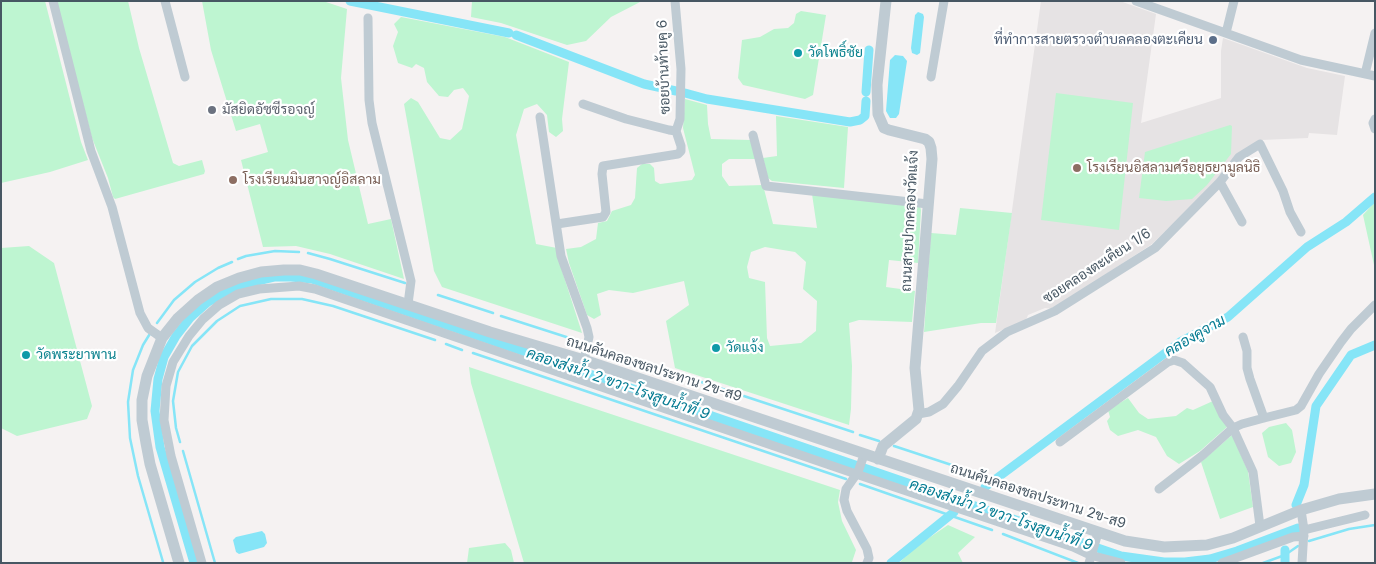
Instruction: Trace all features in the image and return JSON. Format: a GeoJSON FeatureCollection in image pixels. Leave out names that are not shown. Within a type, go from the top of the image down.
{"type":"FeatureCollection","features":[{"type":"Feature","properties":{"kind":"street"},"geometry":{"type":"LineString","coordinates":[[53,1],[91,150],[112,207],[140,313],[148,328],[162,338]]}},
{"type":"Feature","properties":{"kind":"street"},"geometry":{"type":"LineString","coordinates":[[165,1],[184,77]]}},
{"type":"Feature","properties":{"kind":"street","name":"ซอยบ้านท้ายคู 6"},"geometry":{"type":"LineString","coordinates":[[557,224],[603,217],[606,212],[602,174],[603,166],[678,154],[681,151],[676,131],[680,119],[680,68],[675,1]]}},
{"type":"Feature","properties":{"kind":"street","name":"ถนนสายปากคลองวัดแจ้ง"},"geometry":{"type":"LineString","coordinates":[[886,1],[877,85],[878,114],[884,128],[920,137],[929,142],[932,159],[915,368],[918,414]]}},
{"type":"Feature","properties":{"kind":"street"},"geometry":{"type":"LineString","coordinates":[[931,77],[944,1]]}},
{"type":"Feature","properties":{"kind":"street"},"geometry":{"type":"LineString","coordinates":[[1136,1],[1152,4],[1307,62],[1370,75],[1375,33]]}},
{"type":"Feature","properties":{"kind":"street"},"geometry":{"type":"LineString","coordinates":[[1226,33],[1234,1]]}},
{"type":"Feature","properties":{"kind":"street"},"geometry":{"type":"LineString","coordinates":[[368,18],[369,92],[372,123],[411,281],[408,304]]}},
{"type":"Feature","properties":{"kind":"street"},"geometry":{"type":"LineString","coordinates":[[583,104],[626,119],[676,131]]}},
{"type":"Feature","properties":{"kind":"street"},"geometry":{"type":"LineString","coordinates":[[540,117],[561,256],[588,328],[589,337],[584,360]]}},
{"type":"Feature","properties":{"kind":"street"},"geometry":{"type":"LineString","coordinates":[[1375,119],[1373,123],[1375,129]]}},
{"type":"Feature","properties":{"kind":"street"},"geometry":{"type":"LineString","coordinates":[[754,134],[766,186],[928,204]]}},
{"type":"Feature","properties":{"kind":"street","name":"ซอยคลองตะเคียน 1/6"},"geometry":{"type":"LineString","coordinates":[[918,414],[929,412],[943,404],[982,351],[1007,332],[1055,311],[1155,248],[1220,182],[1238,157],[1260,144],[1283,191],[1290,212],[1301,232]]}},
{"type":"Feature","properties":{"kind":"street"},"geometry":{"type":"LineString","coordinates":[[1220,182],[1242,222]]}},
{"type":"Feature","properties":{"kind":"street","name":"ถนนคันคลองชลประทาน 2ข-ส9"},"geometry":{"type":"LineString","coordinates":[[179,563],[150,464],[142,420],[142,400],[147,376],[162,338],[178,318],[198,300],[217,287],[239,278],[261,272],[284,270],[300,270],[408,304],[474,329],[584,360],[863,457],[878,459],[1096,536],[1140,544],[1184,547],[1207,545],[1233,538],[1300,510],[1340,499],[1375,494]]}},
{"type":"Feature","properties":{"kind":"street"},"geometry":{"type":"LineString","coordinates":[[202,563],[170,456],[164,420],[166,386],[173,362],[189,336],[203,319],[219,305],[238,294],[259,289],[299,286],[315,289],[1073,547],[1090,557],[1121,563]]}},
{"type":"Feature","properties":{"kind":"street"},"geometry":{"type":"LineString","coordinates":[[1159,489],[1233,428],[1296,410],[1301,406],[1319,374],[1341,342],[1375,305]]}},
{"type":"Feature","properties":{"kind":"street"},"geometry":{"type":"LineString","coordinates":[[470,343],[474,329]]}},
{"type":"Feature","properties":{"kind":"street"},"geometry":{"type":"LineString","coordinates":[[1243,337],[1247,351],[1247,368],[1264,418]]}},
{"type":"Feature","properties":{"kind":"street"},"geometry":{"type":"LineString","coordinates":[[1060,442],[1168,362],[1174,360],[1183,363],[1210,386],[1223,415],[1233,428],[1253,472],[1260,526]]}},
{"type":"Feature","properties":{"kind":"street"},"geometry":{"type":"LineString","coordinates":[[878,459],[883,446],[916,419],[918,414]]}},
{"type":"Feature","properties":{"kind":"street"},"geometry":{"type":"LineString","coordinates":[[863,457],[857,473],[846,489],[844,500],[847,511],[867,549],[869,558],[867,563]]}},
{"type":"Feature","properties":{"kind":"street"},"geometry":{"type":"LineString","coordinates":[[1300,510],[1304,533],[1302,563]]}},
{"type":"Feature","properties":{"kind":"street"},"geometry":{"type":"LineString","coordinates":[[1222,563],[1304,533],[1365,515]]}},
{"type":"Feature","properties":{"kind":"street"},"geometry":{"type":"LineString","coordinates":[[1090,557],[1096,536]]}},
{"type":"Feature","properties":{"kind":"shaded area","name":"โรงเรียนอิสลามศรีอยุธยามูลนิธิ"},"geometry":{"type":"Polygon","coordinates":[[[1041,1],[1120,1],[1156,14],[1141,123],[1221,98],[1221,51],[1223,38],[1307,68],[1345,76],[1337,135],[1309,133],[1308,138],[1262,140],[1235,156],[1210,188],[1152,244],[1053,309],[1045,308],[1028,315],[1026,320],[995,333],[1041,1]]]}},
{"type":"Feature","properties":{"kind":"green space"},"geometry":{"type":"Polygon","coordinates":[[[1,1],[45,1],[81,142],[88,160],[50,172],[1,183],[1,1]]]}},
{"type":"Feature","properties":{"kind":"green space"},"geometry":{"type":"Polygon","coordinates":[[[56,1],[128,1],[139,48],[173,163],[179,166],[202,160],[204,174],[115,199],[113,197],[108,178],[92,138],[56,1]]]}},
{"type":"Feature","properties":{"kind":"green space"},"geometry":{"type":"Polygon","coordinates":[[[202,1],[323,1],[347,9],[341,78],[348,140],[368,224],[391,219],[404,279],[330,254],[296,246],[263,247],[241,160],[268,152],[260,124],[236,131],[211,50],[202,1]]]}},
{"type":"Feature","properties":{"kind":"green space"},"geometry":{"type":"Polygon","coordinates":[[[472,1],[642,1],[611,17],[586,41],[567,45],[501,23],[471,17],[472,1]]]}},
{"type":"Feature","properties":{"kind":"green space"},"geometry":{"type":"Polygon","coordinates":[[[801,11],[826,15],[813,95],[805,99],[743,85],[738,78],[742,40],[760,37],[774,29],[788,28],[794,23],[796,14],[801,11]]]}},
{"type":"Feature","properties":{"kind":"green space"},"geometry":{"type":"Polygon","coordinates":[[[401,17],[505,37],[569,62],[562,119],[563,131],[556,137],[549,132],[547,115],[537,104],[524,109],[516,135],[536,244],[557,248],[558,258],[582,333],[442,287],[434,271],[404,104],[411,98],[418,102],[440,138],[450,140],[462,129],[469,96],[463,88],[454,90],[448,97],[439,96],[427,82],[424,68],[416,64],[412,68],[398,63],[393,46],[398,32],[394,24],[401,17]]]}},
{"type":"Feature","properties":{"kind":"green space"},"geometry":{"type":"Polygon","coordinates":[[[1056,93],[1133,103],[1119,230],[1041,220],[1056,93]]]}},
{"type":"Feature","properties":{"kind":"green space"},"geometry":{"type":"Polygon","coordinates":[[[685,99],[707,105],[711,139],[751,140],[756,159],[729,159],[722,164],[722,176],[729,186],[763,185],[773,224],[817,228],[812,194],[920,206],[918,263],[889,260],[886,287],[915,291],[912,322],[859,320],[849,323],[852,366],[849,425],[675,368],[666,321],[689,305],[684,281],[633,293],[609,290],[597,294],[601,315],[594,319],[587,315],[566,249],[581,247],[596,239],[598,223],[607,221],[612,211],[631,205],[635,198],[637,168],[642,164],[650,164],[654,168],[655,181],[660,184],[692,180],[695,175],[683,128],[685,99]],[[765,247],[751,252],[747,267],[749,278],[765,282],[767,338],[770,346],[801,343],[816,331],[817,301],[803,289],[806,262],[795,252],[765,247]]]}},
{"type":"Feature","properties":{"kind":"green space"},"geometry":{"type":"Polygon","coordinates":[[[776,116],[848,127],[844,188],[772,181],[768,178],[763,158],[777,156],[776,116]]]}},
{"type":"Feature","properties":{"kind":"green space"},"geometry":{"type":"Polygon","coordinates":[[[1230,125],[1232,126],[1231,154],[1207,185],[1192,199],[1166,201],[1139,198],[1145,152],[1230,125]]]}},
{"type":"Feature","properties":{"kind":"green space"},"geometry":{"type":"Polygon","coordinates":[[[1375,202],[1375,265],[1374,265],[1363,215],[1375,202]]]}},
{"type":"Feature","properties":{"kind":"green space"},"geometry":{"type":"Polygon","coordinates":[[[960,208],[1012,213],[996,323],[981,323],[924,332],[931,233],[956,235],[960,208]]]}},
{"type":"Feature","properties":{"kind":"green space"},"geometry":{"type":"Polygon","coordinates":[[[29,246],[54,263],[92,406],[87,419],[17,436],[1,428],[1,248],[29,246]]]}},
{"type":"Feature","properties":{"kind":"green space"},"geometry":{"type":"Polygon","coordinates":[[[469,367],[840,490],[838,502],[842,521],[856,550],[852,562],[524,563],[471,383],[469,367]]]}},
{"type":"Feature","properties":{"kind":"green space"},"geometry":{"type":"Polygon","coordinates":[[[1128,398],[1139,413],[1148,419],[1176,416],[1187,408],[1193,410],[1213,401],[1227,427],[1200,451],[1179,464],[1167,456],[1156,437],[1138,430],[1118,436],[1110,430],[1107,421],[1110,417],[1108,410],[1128,398]]]}},
{"type":"Feature","properties":{"kind":"green space"},"geometry":{"type":"Polygon","coordinates":[[[1286,423],[1292,430],[1296,452],[1291,463],[1279,466],[1268,457],[1262,433],[1269,427],[1286,423]]]}},
{"type":"Feature","properties":{"kind":"green space"},"geometry":{"type":"Polygon","coordinates":[[[1232,435],[1248,471],[1253,507],[1220,519],[1201,462],[1232,435]]]}},
{"type":"Feature","properties":{"kind":"green space"},"geometry":{"type":"Polygon","coordinates":[[[948,525],[975,537],[958,553],[963,563],[899,563],[917,546],[948,525]]]}},
{"type":"Feature","properties":{"kind":"green space"},"geometry":{"type":"Polygon","coordinates":[[[505,543],[511,550],[514,563],[467,563],[469,548],[505,543]]]}},
{"type":"Feature","properties":{"kind":"water"},"geometry":{"type":"Polygon","coordinates":[[[918,12],[923,14],[924,17],[920,53],[917,55],[912,53],[911,48],[915,15],[918,12]]]}},
{"type":"Feature","properties":{"kind":"water"},"geometry":{"type":"Polygon","coordinates":[[[895,55],[903,56],[907,61],[899,114],[896,118],[890,118],[886,111],[890,60],[895,55]]]}},
{"type":"Feature","properties":{"kind":"water"},"geometry":{"type":"Polygon","coordinates":[[[262,531],[265,534],[267,543],[264,547],[239,554],[236,552],[233,540],[236,537],[262,531]]]}},
{"type":"Feature","properties":{"kind":"waterway"},"geometry":{"type":"LineString","coordinates":[[350,1],[509,33]]}},
{"type":"Feature","properties":{"kind":"waterway"},"geometry":{"type":"LineString","coordinates":[[516,35],[644,84],[676,91]]}},
{"type":"Feature","properties":{"kind":"waterway"},"geometry":{"type":"LineString","coordinates":[[866,92],[869,50]]}},
{"type":"Feature","properties":{"kind":"waterway"},"geometry":{"type":"LineString","coordinates":[[685,93],[707,99],[850,122],[860,120],[865,116],[866,101]]}},
{"type":"Feature","properties":{"kind":"waterway","name":"คลองคูจาม"},"geometry":{"type":"LineString","coordinates":[[985,487],[1180,342],[1228,317],[1307,247],[1346,222],[1375,197]]}},
{"type":"Feature","properties":{"kind":"waterway"},"geometry":{"type":"LineString","coordinates":[[238,259],[275,251],[299,252]]}},
{"type":"Feature","properties":{"kind":"waterway"},"geometry":{"type":"LineString","coordinates":[[308,253],[405,283]]}},
{"type":"Feature","properties":{"kind":"waterway"},"geometry":{"type":"LineString","coordinates":[[157,323],[174,300],[195,282],[232,262]]}},
{"type":"Feature","properties":{"kind":"waterway","name":"คลองส่งน้ำ 2 ขวา-โรงสูบน้ำที่ 9"},"geometry":{"type":"LineString","coordinates":[[194,563],[160,447],[155,411],[158,379],[164,357],[176,336],[190,318],[208,302],[240,285],[274,277],[312,279],[1121,556],[1164,562],[1210,559],[1298,528]]}},
{"type":"Feature","properties":{"kind":"waterway"},"geometry":{"type":"LineString","coordinates":[[438,295],[493,313]]}},
{"type":"Feature","properties":{"kind":"waterway"},"geometry":{"type":"LineString","coordinates":[[180,442],[176,428],[173,401],[178,372],[192,346],[217,321],[240,306],[271,299],[302,299],[333,306],[435,340]]}},
{"type":"Feature","properties":{"kind":"waterway"},"geometry":{"type":"LineString","coordinates":[[501,316],[585,343]]}},
{"type":"Feature","properties":{"kind":"waterway"},"geometry":{"type":"LineString","coordinates":[[151,332],[143,345],[133,370],[128,402],[130,438],[138,476],[163,562]]}},
{"type":"Feature","properties":{"kind":"waterway"},"geometry":{"type":"LineString","coordinates":[[446,344],[462,350]]}},
{"type":"Feature","properties":{"kind":"waterway"},"geometry":{"type":"LineString","coordinates":[[1296,505],[1304,485],[1316,406],[1351,355],[1375,345]]}},
{"type":"Feature","properties":{"kind":"waterway"},"geometry":{"type":"LineString","coordinates":[[592,346],[658,367]]}},
{"type":"Feature","properties":{"kind":"waterway"},"geometry":{"type":"LineString","coordinates":[[473,353],[846,479]]}},
{"type":"Feature","properties":{"kind":"waterway"},"geometry":{"type":"LineString","coordinates":[[668,371],[853,432]]}},
{"type":"Feature","properties":{"kind":"waterway"},"geometry":{"type":"LineString","coordinates":[[860,435],[879,441]]}},
{"type":"Feature","properties":{"kind":"waterway"},"geometry":{"type":"LineString","coordinates":[[894,446],[982,475]]}},
{"type":"Feature","properties":{"kind":"waterway"},"geometry":{"type":"LineString","coordinates":[[183,451],[215,563]]}},
{"type":"Feature","properties":{"kind":"waterway","name":"คลองคูจาม"},"geometry":{"type":"LineString","coordinates":[[990,478],[995,480]]}},
{"type":"Feature","properties":{"kind":"waterway"},"geometry":{"type":"LineString","coordinates":[[860,484],[992,530]]}},
{"type":"Feature","properties":{"kind":"waterway","name":"คลองคูจาม"},"geometry":{"type":"LineString","coordinates":[[891,563],[954,512]]}},
{"type":"Feature","properties":{"kind":"waterway"},"geometry":{"type":"LineString","coordinates":[[1309,541],[1349,529],[1375,525]]}},
{"type":"Feature","properties":{"kind":"waterway"},"geometry":{"type":"LineString","coordinates":[[1003,534],[1078,563]]}},
{"type":"Feature","properties":{"kind":"waterway"},"geometry":{"type":"LineString","coordinates":[[1263,563],[1285,555],[1298,546]]}},
{"type":"Feature","properties":{"kind":"waterway"},"geometry":{"type":"LineString","coordinates":[[1285,550],[1285,563]]}},
{"type":"Feature","properties":{"kind":"place","name":"ที่ทำการสายตรวจตำบลคลองตะเคียน"},"geometry":{"type":"Point","coordinates":[1213,40]}},
{"type":"Feature","properties":{"kind":"place","name":"วัดโพธิ์ชัย"},"geometry":{"type":"Point","coordinates":[798,53]}},
{"type":"Feature","properties":{"kind":"place","name":"มัสยิดอัซซีรอจญ์"},"geometry":{"type":"Point","coordinates":[212,110]}},
{"type":"Feature","properties":{"kind":"place","name":"โรงเรียนอิสลามศรีอยุธยามูลนิธิ"},"geometry":{"type":"Point","coordinates":[1077,168]}},
{"type":"Feature","properties":{"kind":"place","name":"โรงเรียนมินฮาจญ์อิสลาม"},"geometry":{"type":"Point","coordinates":[233,180]}},
{"type":"Feature","properties":{"kind":"place","name":"วัดแจ้ง"},"geometry":{"type":"Point","coordinates":[716,348]}},
{"type":"Feature","properties":{"kind":"place","name":"วัดพระยาพาน"},"geometry":{"type":"Point","coordinates":[26,355]}}]}
